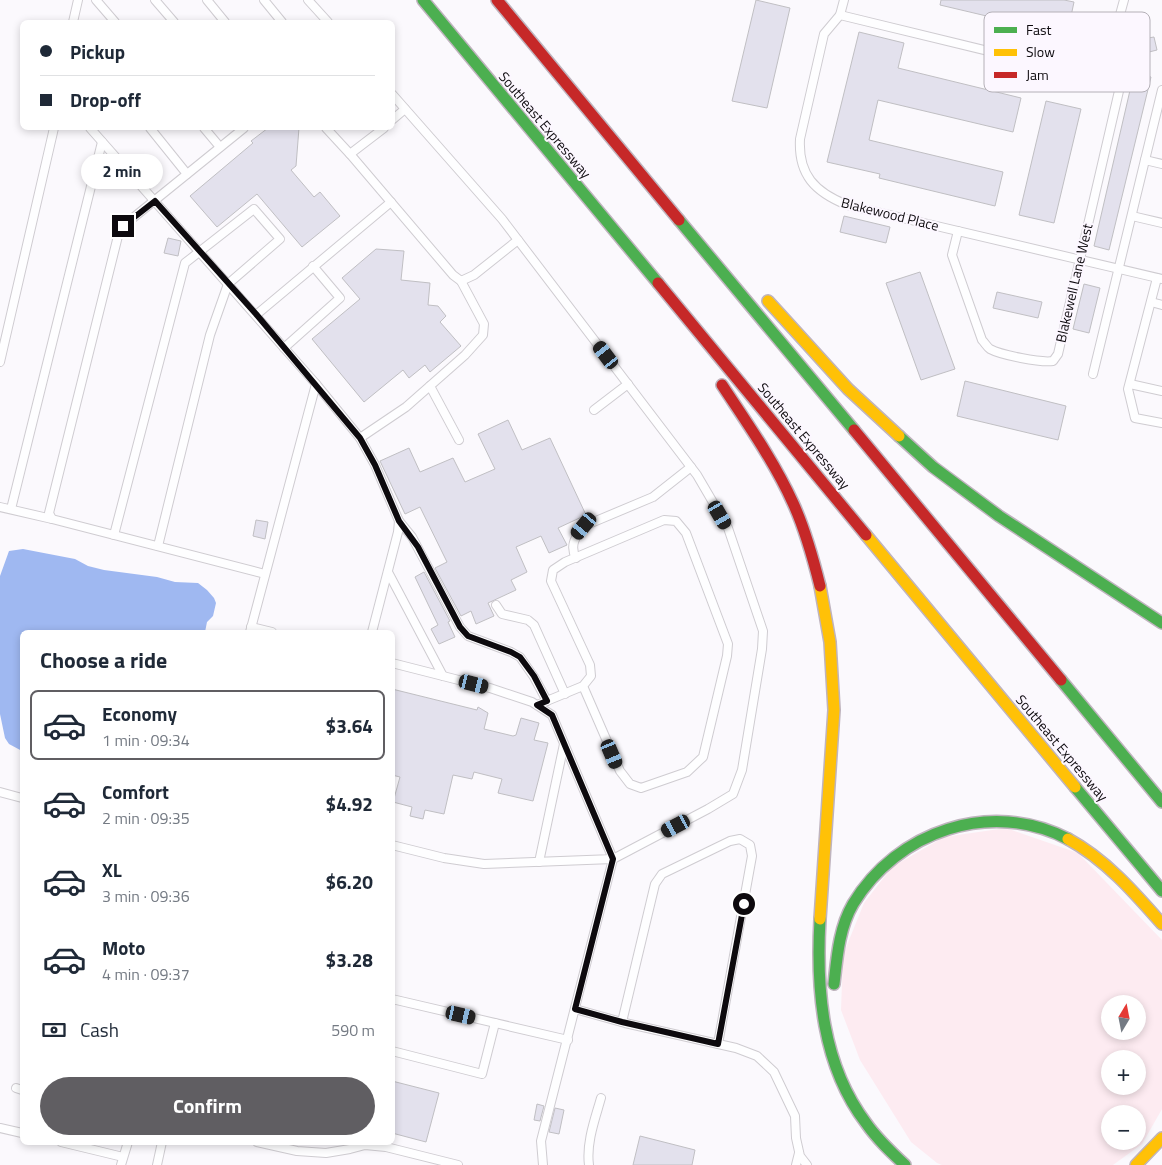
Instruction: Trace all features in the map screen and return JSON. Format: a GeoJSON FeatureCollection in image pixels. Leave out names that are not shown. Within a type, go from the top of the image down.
{"type":"FeatureCollection","features":[{"type":"Feature","properties":{"kind":"highway","name":"Southeast Expressway"},"geometry":{"type":"LineString","coordinates":[[423,0],[1162,891]]}},
{"type":"Feature","properties":{"kind":"highway"},"geometry":{"type":"LineString","coordinates":[[497,0],[1162,802]]}},
{"type":"Feature","properties":{"kind":"highway"},"geometry":{"type":"LineString","coordinates":[[661,198],[719,250]]}},
{"type":"Feature","properties":{"kind":"highway"},"geometry":{"type":"LineString","coordinates":[[759,292],[848,389],[933,467],[999,516],[1162,623]]}},
{"type":"Feature","properties":{"kind":"highway"},"geometry":{"type":"LineString","coordinates":[[670,298],[707,361]]}},
{"type":"Feature","properties":{"kind":"highway"},"geometry":{"type":"LineString","coordinates":[[717,377],[778,474],[801,522],[818,578],[827,621],[832,659],[833,699],[833,741],[819,948],[819,994],[825,1032],[839,1077],[861,1117],[877,1137],[905,1165]]}},
{"type":"Feature","properties":{"kind":"highway"},"geometry":{"type":"LineString","coordinates":[[834,995],[833,976],[840,936],[855,900],[865,884],[887,860],[900,850],[939,830],[955,826],[987,822],[1016,823],[1030,825],[1071,840],[1097,859],[1162,924]]}},
{"type":"Feature","properties":{"kind":"highway"},"geometry":{"type":"LineString","coordinates":[[1136,1165],[1162,1138]]}},
{"type":"Feature","properties":{"kind":"lane"},"geometry":{"type":"LineString","coordinates":[[73,20],[78,0]]}},
{"type":"Feature","properties":{"kind":"lane"},"geometry":{"type":"LineString","coordinates":[[96,0],[113,20]]}},
{"type":"Feature","properties":{"kind":"lane"},"geometry":{"type":"LineString","coordinates":[[155,0],[172,20]]}},
{"type":"Feature","properties":{"kind":"lane"},"geometry":{"type":"LineString","coordinates":[[207,0],[223,20]]}},
{"type":"Feature","properties":{"kind":"lane"},"geometry":{"type":"LineString","coordinates":[[264,0],[280,20]]}},
{"type":"Feature","properties":{"kind":"lane"},"geometry":{"type":"LineString","coordinates":[[308,0],[326,20]]}},
{"type":"Feature","properties":{"kind":"lane"},"geometry":{"type":"LineString","coordinates":[[844,0],[840,15],[984,50]]}},
{"type":"Feature","properties":{"kind":"lane","name":"Blakewood Place"},"geometry":{"type":"LineString","coordinates":[[840,15],[824,34],[800,139],[799,154],[802,168],[809,180],[821,192],[847,206],[1159,278]]}},
{"type":"Feature","properties":{"kind":"lane"},"geometry":{"type":"LineString","coordinates":[[1093,374],[1162,90]]}},
{"type":"Feature","properties":{"kind":"lane","name":"Blakewell Lane West"},"geometry":{"type":"LineString","coordinates":[[958,231],[952,255],[982,340],[989,348],[998,352],[1044,362],[1053,360],[1058,354],[1119,92]]}},
{"type":"Feature","properties":{"kind":"lane"},"geometry":{"type":"LineString","coordinates":[[395,97],[502,219],[691,467],[728,528],[763,631],[762,649],[742,770],[733,794],[708,809],[613,859],[484,864],[444,858],[395,846]]}},
{"type":"Feature","properties":{"kind":"lane"},"geometry":{"type":"LineString","coordinates":[[395,117],[405,108]]}},
{"type":"Feature","properties":{"kind":"lane"},"geometry":{"type":"LineString","coordinates":[[0,362],[54,130]]}},
{"type":"Feature","properties":{"kind":"lane"},"geometry":{"type":"LineString","coordinates":[[92,130],[256,314],[360,438],[375,465],[399,521],[412,537],[460,627],[468,636],[520,657],[534,676],[547,701]]}},
{"type":"Feature","properties":{"kind":"lane"},"geometry":{"type":"LineString","coordinates":[[152,130],[187,174]]}},
{"type":"Feature","properties":{"kind":"lane"},"geometry":{"type":"LineString","coordinates":[[206,130],[220,147]]}},
{"type":"Feature","properties":{"kind":"lane"},"geometry":{"type":"LineString","coordinates":[[52,519],[49,514],[118,236],[123,226],[241,130]]}},
{"type":"Feature","properties":{"kind":"lane"},"geometry":{"type":"LineString","coordinates":[[328,130],[453,275],[461,280],[484,324],[483,335],[465,355],[406,407],[360,438]]}},
{"type":"Feature","properties":{"kind":"lane"},"geometry":{"type":"LineString","coordinates":[[350,154],[378,130]]}},
{"type":"Feature","properties":{"kind":"lane"},"geometry":{"type":"LineString","coordinates":[[11,510],[102,142]]}},
{"type":"Feature","properties":{"kind":"lane"},"geometry":{"type":"LineString","coordinates":[[1145,160],[1162,164]]}},
{"type":"Feature","properties":{"kind":"lane"},"geometry":{"type":"LineString","coordinates":[[256,314],[391,202]]}},
{"type":"Feature","properties":{"kind":"lane"},"geometry":{"type":"LineString","coordinates":[[114,535],[185,263],[254,209],[280,239],[228,284],[210,334],[158,546]]}},
{"type":"Feature","properties":{"kind":"lane"},"geometry":{"type":"LineString","coordinates":[[1132,216],[1162,222]]}},
{"type":"Feature","properties":{"kind":"lane"},"geometry":{"type":"LineString","coordinates":[[461,280],[474,275],[518,240]]}},
{"type":"Feature","properties":{"kind":"lane"},"geometry":{"type":"LineString","coordinates":[[284,348],[340,298],[313,266]]}},
{"type":"Feature","properties":{"kind":"lane"},"geometry":{"type":"LineString","coordinates":[[1159,278],[1150,302],[1128,389],[1135,418],[1162,423]]}},
{"type":"Feature","properties":{"kind":"lane"},"geometry":{"type":"LineString","coordinates":[[1150,302],[1162,304]]}},
{"type":"Feature","properties":{"kind":"lane"},"geometry":{"type":"LineString","coordinates":[[251,630],[316,384]]}},
{"type":"Feature","properties":{"kind":"lane"},"geometry":{"type":"LineString","coordinates":[[594,410],[628,384]]}},
{"type":"Feature","properties":{"kind":"lane"},"geometry":{"type":"LineString","coordinates":[[1130,384],[1162,391]]}},
{"type":"Feature","properties":{"kind":"lane"},"geometry":{"type":"LineString","coordinates":[[430,386],[459,440]]}},
{"type":"Feature","properties":{"kind":"lane"},"geometry":{"type":"LineString","coordinates":[[576,558],[573,552],[573,545],[577,534],[584,526],[653,497],[691,467]]}},
{"type":"Feature","properties":{"kind":"lane"},"geometry":{"type":"LineString","coordinates":[[0,507],[265,574]]}},
{"type":"Feature","properties":{"kind":"lane"},"geometry":{"type":"LineString","coordinates":[[537,705],[583,686],[591,676],[590,665],[551,581],[553,570],[664,520],[676,522],[686,533],[728,644],[727,656],[703,757],[687,772],[641,788],[630,784],[620,771],[583,686]]}},
{"type":"Feature","properties":{"kind":"lane"},"geometry":{"type":"LineString","coordinates":[[373,630],[398,532],[399,521]]}},
{"type":"Feature","properties":{"kind":"lane"},"geometry":{"type":"LineString","coordinates":[[388,572],[443,676]]}},
{"type":"Feature","properties":{"kind":"lane"},"geometry":{"type":"LineString","coordinates":[[496,605],[502,614],[528,620],[534,625],[565,694]]}},
{"type":"Feature","properties":{"kind":"lane"},"geometry":{"type":"LineString","coordinates":[[395,664],[490,688],[537,705],[552,715],[613,859],[542,1141],[543,1165]]}},
{"type":"Feature","properties":{"kind":"lane"},"geometry":{"type":"LineString","coordinates":[[539,862],[564,744]]}},
{"type":"Feature","properties":{"kind":"lane"},"geometry":{"type":"LineString","coordinates":[[0,792],[20,797]]}},
{"type":"Feature","properties":{"kind":"lane"},"geometry":{"type":"LineString","coordinates":[[622,1022],[655,884],[662,874],[730,841],[740,839],[750,845],[752,856],[718,1044]]}},
{"type":"Feature","properties":{"kind":"lane"},"geometry":{"type":"LineString","coordinates":[[395,999],[568,1040]]}},
{"type":"Feature","properties":{"kind":"lane"},"geometry":{"type":"LineString","coordinates":[[575,1009],[718,1044],[757,1056],[774,1072],[794,1116],[800,1153],[807,1165]]}},
{"type":"Feature","properties":{"kind":"lane"},"geometry":{"type":"LineString","coordinates":[[395,1052],[482,1074],[495,1023]]}},
{"type":"Feature","properties":{"kind":"lane"},"geometry":{"type":"LineString","coordinates":[[589,1165],[588,1156],[591,1134],[600,1098]]}},
{"type":"Feature","properties":{"kind":"lane"},"geometry":{"type":"LineString","coordinates":[[0,1128],[20,1133]]}},
{"type":"Feature","properties":{"kind":"lane"},"geometry":{"type":"LineString","coordinates":[[71,1145],[122,1161],[127,1145]]}},
{"type":"Feature","properties":{"kind":"lane"},"geometry":{"type":"LineString","coordinates":[[156,1165],[161,1145]]}},
{"type":"Feature","properties":{"kind":"lane"},"geometry":{"type":"LineString","coordinates":[[270,1145],[297,1151],[326,1152],[365,1145],[386,1147],[458,1165]]}},
{"type":"Feature","properties":{"kind":"lane"},"geometry":{"type":"LineString","coordinates":[[297,1151],[298,1145]]}},
{"type":"Feature","properties":{"kind":"lane"},"geometry":{"type":"LineString","coordinates":[[796,1165],[800,1153]]}},
{"type":"Feature","properties":{"kind":"shaded area"},"geometry":{"type":"Polygon","coordinates":[[[1006,828],[1078,853],[1162,940],[1162,1109],[1146,1137],[1146,1105],[1101,1105],[1101,1150],[1134,1150],[1113,1165],[942,1165],[911,1142],[860,1060],[841,1010],[843,955],[864,903],[892,867],[944,837],[1006,828]]]}},
{"type":"Feature","properties":{"kind":"water"},"geometry":{"type":"Polygon","coordinates":[[[23,549],[75,559],[88,566],[104,570],[157,577],[175,582],[198,583],[214,598],[216,603],[213,616],[207,622],[205,630],[20,630],[20,750],[9,744],[5,738],[0,714],[0,576],[9,551],[23,549]]]}},
{"type":"Feature","properties":{"kind":"building"},"geometry":{"type":"Polygon","coordinates":[[[756,0],[790,8],[767,108],[732,101],[756,0]]]}},
{"type":"Feature","properties":{"kind":"building"},"geometry":{"type":"Polygon","coordinates":[[[941,0],[1064,0],[1074,2],[1072,12],[984,12],[984,15],[940,5],[941,0]]]}},
{"type":"Feature","properties":{"kind":"building"},"geometry":{"type":"Polygon","coordinates":[[[859,32],[904,43],[898,68],[984,89],[984,92],[996,92],[1021,98],[1013,132],[878,100],[869,140],[1003,172],[995,206],[879,178],[880,174],[827,162],[859,32]]]}},
{"type":"Feature","properties":{"kind":"building"},"geometry":{"type":"Polygon","coordinates":[[[1154,37],[1157,50],[1150,52],[1150,38],[1154,37]]]}},
{"type":"Feature","properties":{"kind":"building"},"geometry":{"type":"Polygon","coordinates":[[[1130,92],[1147,92],[1109,250],[1094,246],[1130,92]]]}},
{"type":"Feature","properties":{"kind":"building"},"geometry":{"type":"Polygon","coordinates":[[[1046,101],[1081,109],[1054,223],[1019,215],[1046,101]]]}},
{"type":"Feature","properties":{"kind":"building"},"geometry":{"type":"Polygon","coordinates":[[[265,130],[299,130],[296,166],[291,170],[314,197],[320,192],[340,216],[302,247],[257,194],[217,227],[190,196],[253,143],[251,141],[265,130]]]}},
{"type":"Feature","properties":{"kind":"building"},"geometry":{"type":"Polygon","coordinates":[[[844,216],[890,227],[886,243],[840,232],[844,216]]]}},
{"type":"Feature","properties":{"kind":"building"},"geometry":{"type":"Polygon","coordinates":[[[168,238],[181,241],[178,256],[164,253],[168,238]]]}},
{"type":"Feature","properties":{"kind":"building"},"geometry":{"type":"Polygon","coordinates":[[[376,249],[404,251],[401,280],[430,283],[428,305],[438,306],[446,316],[440,322],[461,346],[430,372],[425,365],[409,378],[403,370],[364,402],[312,339],[360,299],[342,278],[376,249]]]}},
{"type":"Feature","properties":{"kind":"building"},"geometry":{"type":"Polygon","coordinates":[[[920,272],[955,369],[921,380],[886,283],[920,272]]]}},
{"type":"Feature","properties":{"kind":"building"},"geometry":{"type":"Polygon","coordinates":[[[1084,284],[1100,288],[1089,333],[1073,329],[1084,284]]]}},
{"type":"Feature","properties":{"kind":"building"},"geometry":{"type":"Polygon","coordinates":[[[997,292],[1042,302],[1038,318],[993,308],[997,292]]]}},
{"type":"Feature","properties":{"kind":"building"},"geometry":{"type":"Polygon","coordinates":[[[965,381],[1066,406],[1058,440],[957,416],[965,381]]]}},
{"type":"Feature","properties":{"kind":"building"},"geometry":{"type":"Polygon","coordinates":[[[508,420],[522,450],[550,438],[586,515],[558,528],[567,545],[549,553],[541,536],[516,547],[527,572],[511,580],[516,590],[488,603],[494,616],[476,624],[471,611],[461,616],[435,568],[447,562],[420,507],[405,514],[380,461],[409,448],[420,472],[453,458],[465,482],[495,469],[478,434],[508,420]]]}},
{"type":"Feature","properties":{"kind":"building"},"geometry":{"type":"Polygon","coordinates":[[[256,520],[268,522],[265,539],[253,536],[256,520]]]}},
{"type":"Feature","properties":{"kind":"building"},"geometry":{"type":"Polygon","coordinates":[[[424,572],[450,621],[448,622],[455,637],[439,644],[431,629],[438,625],[415,577],[424,572]]]}},
{"type":"Feature","properties":{"kind":"building"},"geometry":{"type":"Polygon","coordinates":[[[395,690],[477,710],[478,707],[488,713],[484,729],[513,736],[516,735],[521,718],[539,723],[534,740],[548,743],[533,801],[498,793],[502,779],[474,772],[472,779],[453,775],[444,814],[425,810],[423,819],[410,816],[412,807],[395,803],[400,777],[395,776],[395,690]]]}},
{"type":"Feature","properties":{"kind":"building"},"geometry":{"type":"Polygon","coordinates":[[[395,1082],[439,1093],[426,1142],[395,1134],[395,1082]]]}},
{"type":"Feature","properties":{"kind":"building"},"geometry":{"type":"Polygon","coordinates":[[[537,1104],[544,1106],[540,1121],[534,1120],[537,1104]]]}},
{"type":"Feature","properties":{"kind":"building"},"geometry":{"type":"Polygon","coordinates":[[[555,1108],[564,1110],[559,1134],[549,1132],[555,1108]]]}},
{"type":"Feature","properties":{"kind":"building"},"geometry":{"type":"Polygon","coordinates":[[[640,1136],[695,1150],[692,1165],[633,1165],[640,1136]]]}},
{"type":"Feature","properties":{"kind":"traffic: fast"},"geometry":{"type":"LineString","coordinates":[[423,0],[658,283]]}},
{"type":"Feature","properties":{"kind":"traffic: fast"},"geometry":{"type":"LineString","coordinates":[[679,220],[854,430]]}},
{"type":"Feature","properties":{"kind":"traffic: fast"},"geometry":{"type":"LineString","coordinates":[[899,436],[933,467],[999,516],[1162,623]]}},
{"type":"Feature","properties":{"kind":"traffic: fast"},"geometry":{"type":"LineString","coordinates":[[1061,680],[1162,802]]}},
{"type":"Feature","properties":{"kind":"traffic: fast"},"geometry":{"type":"LineString","coordinates":[[1075,787],[1162,891]]}},
{"type":"Feature","properties":{"kind":"traffic: fast"},"geometry":{"type":"LineString","coordinates":[[834,984],[838,953],[848,913],[872,879],[894,857],[920,841],[948,829],[978,823],[1008,822],[1038,827],[1068,839]]}},
{"type":"Feature","properties":{"kind":"traffic: fast"},"geometry":{"type":"LineString","coordinates":[[820,919],[819,973],[821,999],[831,1052],[851,1100],[866,1123],[889,1150],[905,1165]]}},
{"type":"Feature","properties":{"kind":"traffic: slow"},"geometry":{"type":"LineString","coordinates":[[768,301],[848,389],[899,436]]}},
{"type":"Feature","properties":{"kind":"traffic: slow"},"geometry":{"type":"LineString","coordinates":[[866,535],[1075,787]]}},
{"type":"Feature","properties":{"kind":"traffic: slow"},"geometry":{"type":"LineString","coordinates":[[820,586],[830,642],[834,710],[820,919]]}},
{"type":"Feature","properties":{"kind":"traffic: slow"},"geometry":{"type":"LineString","coordinates":[[1068,839],[1107,866],[1130,888],[1162,924]]}},
{"type":"Feature","properties":{"kind":"traffic: slow"},"geometry":{"type":"LineString","coordinates":[[1136,1165],[1162,1138]]}},
{"type":"Feature","properties":{"kind":"traffic: jam"},"geometry":{"type":"LineString","coordinates":[[497,0],[679,220]]}},
{"type":"Feature","properties":{"kind":"traffic: jam"},"geometry":{"type":"LineString","coordinates":[[658,283],[866,535]]}},
{"type":"Feature","properties":{"kind":"traffic: jam"},"geometry":{"type":"LineString","coordinates":[[722,385],[760,442],[786,487],[805,533],[820,586]]}},
{"type":"Feature","properties":{"kind":"traffic: jam"},"geometry":{"type":"LineString","coordinates":[[854,430],[1061,680]]}},
{"type":"Feature","properties":{"kind":"route"},"geometry":{"type":"LineString","coordinates":[[123,226],[155,201],[256,314],[360,438],[375,465],[399,521],[418,547],[460,627],[468,636],[482,643],[511,652],[520,657],[534,676],[547,701],[537,705],[552,715],[613,859],[575,1009],[718,1044],[744,904]]}}]}
